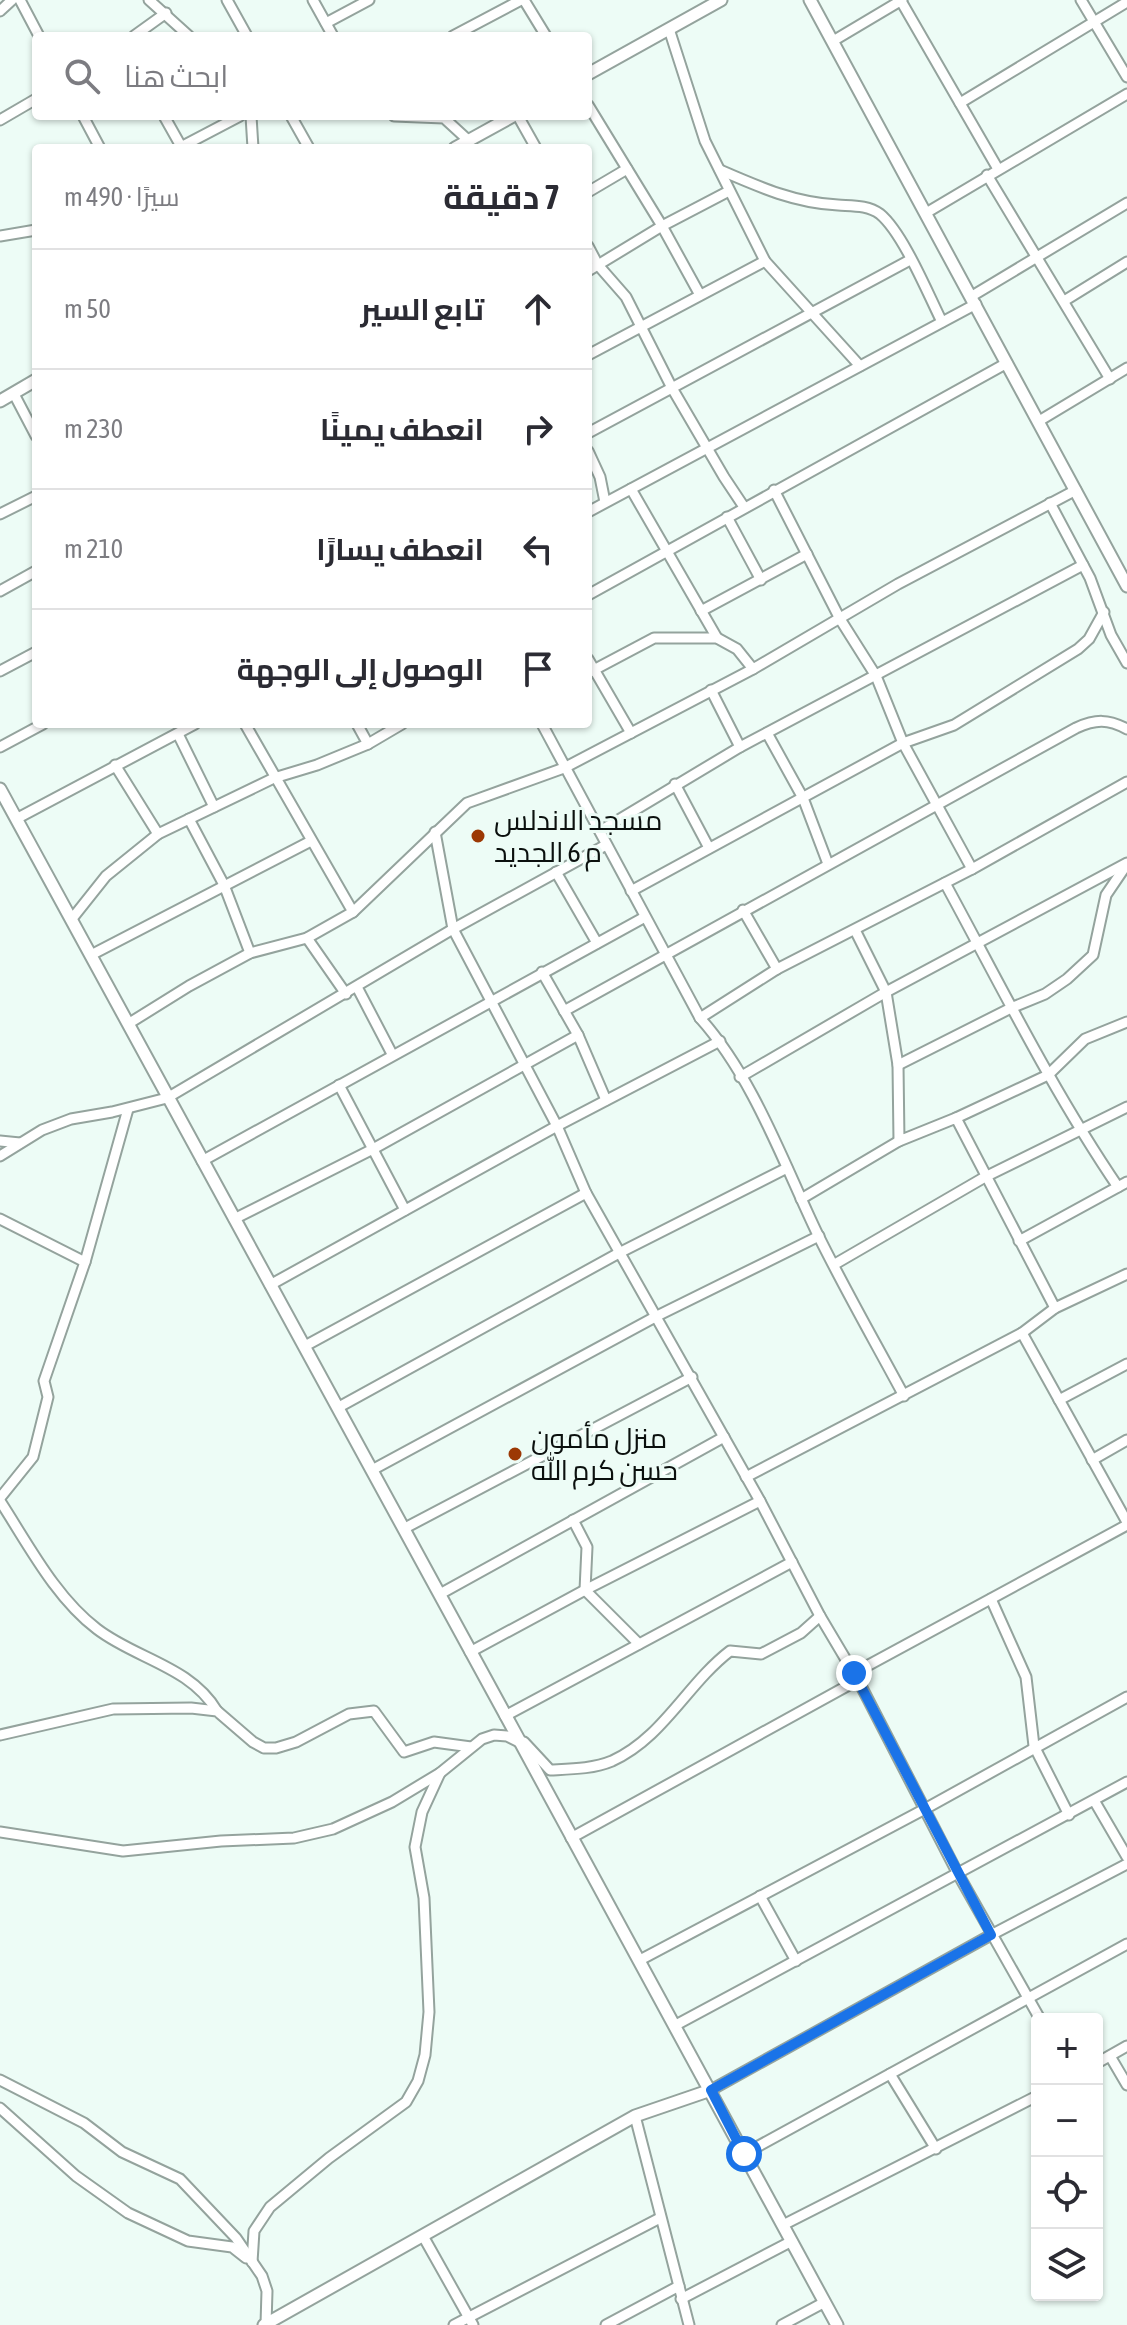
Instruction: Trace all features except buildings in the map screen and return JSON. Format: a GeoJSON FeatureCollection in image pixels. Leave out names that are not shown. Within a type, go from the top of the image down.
{"type":"FeatureCollection","features":[{"type":"Feature","properties":{"kind":"street"},"geometry":{"type":"LineString","coordinates":[[0,11],[12,0]]}},
{"type":"Feature","properties":{"kind":"street"},"geometry":{"type":"LineString","coordinates":[[20,0],[37,32]]}},
{"type":"Feature","properties":{"kind":"street"},"geometry":{"type":"LineString","coordinates":[[149,0],[185,32]]}},
{"type":"Feature","properties":{"kind":"street"},"geometry":{"type":"LineString","coordinates":[[227,0],[245,32]]}},
{"type":"Feature","properties":{"kind":"street"},"geometry":{"type":"LineString","coordinates":[[313,0],[331,32]]}},
{"type":"Feature","properties":{"kind":"street"},"geometry":{"type":"LineString","coordinates":[[326,23],[369,0]]}},
{"type":"Feature","properties":{"kind":"street"},"geometry":{"type":"LineString","coordinates":[[461,32],[523,0],[543,32]]}},
{"type":"Feature","properties":{"kind":"street"},"geometry":{"type":"LineString","coordinates":[[592,72],[721,0]]}},
{"type":"Feature","properties":{"kind":"street"},"geometry":{"type":"LineString","coordinates":[[810,0],[1127,586]]}},
{"type":"Feature","properties":{"kind":"street"},"geometry":{"type":"LineString","coordinates":[[833,41],[902,0],[998,169]]}},
{"type":"Feature","properties":{"kind":"street"},"geometry":{"type":"LineString","coordinates":[[1081,0],[1127,77]]}},
{"type":"Feature","properties":{"kind":"street"},"geometry":{"type":"LineString","coordinates":[[960,103],[1127,2]]}},
{"type":"Feature","properties":{"kind":"street"},"geometry":{"type":"LineString","coordinates":[[140,32],[166,13]]}},
{"type":"Feature","properties":{"kind":"street"},"geometry":{"type":"LineString","coordinates":[[669,29],[700,127],[765,261],[860,366]]}},
{"type":"Feature","properties":{"kind":"street"},"geometry":{"type":"LineString","coordinates":[[926,213],[1127,94]]}},
{"type":"Feature","properties":{"kind":"street"},"geometry":{"type":"LineString","coordinates":[[0,120],[32,101]]}},
{"type":"Feature","properties":{"kind":"street"},"geometry":{"type":"LineString","coordinates":[[592,112],[700,295]]}},
{"type":"Feature","properties":{"kind":"street"},"geometry":{"type":"LineString","coordinates":[[85,120],[98,144]]}},
{"type":"Feature","properties":{"kind":"street"},"geometry":{"type":"LineString","coordinates":[[166,120],[179,144]]}},
{"type":"Feature","properties":{"kind":"street"},"geometry":{"type":"LineString","coordinates":[[188,144],[233,120]]}},
{"type":"Feature","properties":{"kind":"street"},"geometry":{"type":"LineString","coordinates":[[251,120],[253,144]]}},
{"type":"Feature","properties":{"kind":"street"},"geometry":{"type":"LineString","coordinates":[[293,120],[307,144]]}},
{"type":"Feature","properties":{"kind":"street"},"geometry":{"type":"LineString","coordinates":[[446,120],[468,140]]}},
{"type":"Feature","properties":{"kind":"street"},"geometry":{"type":"LineString","coordinates":[[462,144],[508,120]]}},
{"type":"Feature","properties":{"kind":"street"},"geometry":{"type":"LineString","coordinates":[[518,120],[534,144]]}},
{"type":"Feature","properties":{"kind":"street"},"geometry":{"type":"LineString","coordinates":[[592,190],[627,169]]}},
{"type":"Feature","properties":{"kind":"street"},"geometry":{"type":"LineString","coordinates":[[720,170],[772,193],[802,202],[870,208],[885,219],[942,322]]}},
{"type":"Feature","properties":{"kind":"street"},"geometry":{"type":"LineString","coordinates":[[987,175],[1110,379]]}},
{"type":"Feature","properties":{"kind":"street"},"geometry":{"type":"LineString","coordinates":[[592,269],[662,226],[729,191]]}},
{"type":"Feature","properties":{"kind":"street"},"geometry":{"type":"LineString","coordinates":[[592,510],[942,322],[1037,257],[1127,203]]}},
{"type":"Feature","properties":{"kind":"street"},"geometry":{"type":"LineString","coordinates":[[0,236],[32,231]]}},
{"type":"Feature","properties":{"kind":"street"},"geometry":{"type":"LineString","coordinates":[[592,254],[626,297],[672,388],[744,507]]}},
{"type":"Feature","properties":{"kind":"street"},"geometry":{"type":"LineString","coordinates":[[592,431],[910,260]]}},
{"type":"Feature","properties":{"kind":"street"},"geometry":{"type":"LineString","coordinates":[[592,353],[765,261]]}},
{"type":"Feature","properties":{"kind":"street"},"geometry":{"type":"LineString","coordinates":[[1064,301],[1127,262]]}},
{"type":"Feature","properties":{"kind":"street"},"geometry":{"type":"LineString","coordinates":[[592,593],[1007,363]]}},
{"type":"Feature","properties":{"kind":"street"},"geometry":{"type":"LineString","coordinates":[[1039,421],[1127,368]]}},
{"type":"Feature","properties":{"kind":"street"},"geometry":{"type":"LineString","coordinates":[[0,401],[32,383]]}},
{"type":"Feature","properties":{"kind":"street"},"geometry":{"type":"LineString","coordinates":[[14,394],[32,428]]}},
{"type":"Feature","properties":{"kind":"street"},"geometry":{"type":"LineString","coordinates":[[592,460],[600,477],[605,502]]}},
{"type":"Feature","properties":{"kind":"street"},"geometry":{"type":"LineString","coordinates":[[631,489],[717,638]]}},
{"type":"Feature","properties":{"kind":"street"},"geometry":{"type":"LineString","coordinates":[[774,490],[840,619],[876,676],[903,743],[972,869]]}},
{"type":"Feature","properties":{"kind":"street"},"geometry":{"type":"LineString","coordinates":[[128,1024],[250,953],[307,938],[353,912],[467,803],[564,768],[753,669],[898,584],[1076,490]]}},
{"type":"Feature","properties":{"kind":"street"},"geometry":{"type":"LineString","coordinates":[[0,514],[32,498]]}},
{"type":"Feature","properties":{"kind":"street"},"geometry":{"type":"LineString","coordinates":[[1050,503],[1083,565],[1111,635],[1127,663]]}},
{"type":"Feature","properties":{"kind":"street"},"geometry":{"type":"LineString","coordinates":[[727,517],[761,580]]}},
{"type":"Feature","properties":{"kind":"street"},"geometry":{"type":"LineString","coordinates":[[701,611],[807,554]]}},
{"type":"Feature","properties":{"kind":"street"},"geometry":{"type":"LineString","coordinates":[[600,831],[740,747],[1083,565]]}},
{"type":"Feature","properties":{"kind":"street"},"geometry":{"type":"LineString","coordinates":[[0,591],[32,573]]}},
{"type":"Feature","properties":{"kind":"street"},"geometry":{"type":"LineString","coordinates":[[631,891],[903,743],[954,725],[1078,649],[1089,639],[1104,612]]}},
{"type":"Feature","properties":{"kind":"street"},"geometry":{"type":"LineString","coordinates":[[592,671],[654,638],[717,638],[737,649],[753,669]]}},
{"type":"Feature","properties":{"kind":"street"},"geometry":{"type":"LineString","coordinates":[[0,671],[32,654]]}},
{"type":"Feature","properties":{"kind":"street"},"geometry":{"type":"LineString","coordinates":[[592,674],[631,733]]}},
{"type":"Feature","properties":{"kind":"street"},"geometry":{"type":"LineString","coordinates":[[711,690],[740,747]]}},
{"type":"Feature","properties":{"kind":"street"},"geometry":{"type":"LineString","coordinates":[[564,1011],[1087,723],[1110,720],[1127,729]]}},
{"type":"Feature","properties":{"kind":"street"},"geometry":{"type":"LineString","coordinates":[[0,747],[36,728]]}},
{"type":"Feature","properties":{"kind":"street"},"geometry":{"type":"LineString","coordinates":[[16,819],[188,728]]}},
{"type":"Feature","properties":{"kind":"street"},"geometry":{"type":"LineString","coordinates":[[247,728],[353,912]]}},
{"type":"Feature","properties":{"kind":"street"},"geometry":{"type":"LineString","coordinates":[[359,728],[368,744]]}},
{"type":"Feature","properties":{"kind":"street"},"geometry":{"type":"LineString","coordinates":[[71,920],[106,876],[158,834],[274,778],[368,744],[395,728]]}},
{"type":"Feature","properties":{"kind":"street"},"geometry":{"type":"LineString","coordinates":[[544,728],[700,1018],[720,1041],[740,1077],[819,1236],[904,1396]]}},
{"type":"Feature","properties":{"kind":"street"},"geometry":{"type":"LineString","coordinates":[[767,733],[803,798],[828,864]]}},
{"type":"Feature","properties":{"kind":"street"},"geometry":{"type":"LineString","coordinates":[[178,734],[214,807]]}},
{"type":"Feature","properties":{"kind":"street"},"geometry":{"type":"LineString","coordinates":[[115,765],[158,834]]}},
{"type":"Feature","properties":{"kind":"street"},"geometry":{"type":"LineString","coordinates":[[700,1018],[777,969],[972,869],[1127,782]]}},
{"type":"Feature","properties":{"kind":"street"},"geometry":{"type":"LineString","coordinates":[[675,784],[709,848]]}},
{"type":"Feature","properties":{"kind":"street"},"geometry":{"type":"LineString","coordinates":[[0,789],[837,2325]]}},
{"type":"Feature","properties":{"kind":"street"},"geometry":{"type":"LineString","coordinates":[[189,819],[224,885],[250,953]]}},
{"type":"Feature","properties":{"kind":"street"},"geometry":{"type":"LineString","coordinates":[[435,832],[453,929],[557,1126],[586,1193],[692,1377],[820,1616],[856,1676],[923,1810],[1037,2013]]}},
{"type":"Feature","properties":{"kind":"street"},"geometry":{"type":"LineString","coordinates":[[91,955],[311,841]]}},
{"type":"Feature","properties":{"kind":"street"},"geometry":{"type":"LineString","coordinates":[[0,1156],[42,1130],[71,1119],[128,1109],[167,1098],[453,929],[606,845]]}},
{"type":"Feature","properties":{"kind":"street"},"geometry":{"type":"LineString","coordinates":[[740,1077],[886,992],[1127,864]]}},
{"type":"Feature","properties":{"kind":"street"},"geometry":{"type":"LineString","coordinates":[[898,1065],[1045,994],[1093,955],[1106,895],[1127,864]]}},
{"type":"Feature","properties":{"kind":"street"},"geometry":{"type":"LineString","coordinates":[[556,872],[597,943]]}},
{"type":"Feature","properties":{"kind":"street"},"geometry":{"type":"LineString","coordinates":[[945,883],[1080,1131],[1123,1184],[1019,1241]]}},
{"type":"Feature","properties":{"kind":"street"},"geometry":{"type":"LineString","coordinates":[[743,910],[777,969]]}},
{"type":"Feature","properties":{"kind":"street"},"geometry":{"type":"LineString","coordinates":[[202,1161],[645,917]]}},
{"type":"Feature","properties":{"kind":"street"},"geometry":{"type":"LineString","coordinates":[[855,930],[886,992],[898,1065],[899,1141]]}},
{"type":"Feature","properties":{"kind":"street"},"geometry":{"type":"LineString","coordinates":[[307,938],[346,994]]}},
{"type":"Feature","properties":{"kind":"street"},"geometry":{"type":"LineString","coordinates":[[542,972],[578,1035],[606,1100]]}},
{"type":"Feature","properties":{"kind":"street"},"geometry":{"type":"LineString","coordinates":[[357,987],[392,1054]]}},
{"type":"Feature","properties":{"kind":"street"},"geometry":{"type":"LineString","coordinates":[[801,1199],[899,1141],[1048,1075],[1085,1039],[1127,1022]]}},
{"type":"Feature","properties":{"kind":"street"},"geometry":{"type":"LineString","coordinates":[[234,1219],[373,1149],[578,1035]]}},
{"type":"Feature","properties":{"kind":"street"},"geometry":{"type":"LineString","coordinates":[[270,1285],[557,1126],[720,1041]]}},
{"type":"Feature","properties":{"kind":"street"},"geometry":{"type":"LineString","coordinates":[[339,1085],[405,1210]]}},
{"type":"Feature","properties":{"kind":"street"},"geometry":{"type":"LineString","coordinates":[[835,1264],[985,1177],[1127,1107]]}},
{"type":"Feature","properties":{"kind":"street"},"geometry":{"type":"LineString","coordinates":[[128,1109],[85,1262],[44,1381],[48,1397],[33,1457],[0,1500],[53,1582],[97,1629],[192,1682],[217,1711],[264,1748],[296,1742],[349,1714],[374,1711],[404,1752],[434,1742],[471,1747]]}},
{"type":"Feature","properties":{"kind":"street"},"geometry":{"type":"LineString","coordinates":[[956,1118],[1055,1308]]}},
{"type":"Feature","properties":{"kind":"street"},"geometry":{"type":"LineString","coordinates":[[0,1141],[20,1143]]}},
{"type":"Feature","properties":{"kind":"street"},"geometry":{"type":"LineString","coordinates":[[339,1407],[619,1253],[787,1168]]}},
{"type":"Feature","properties":{"kind":"street"},"geometry":{"type":"LineString","coordinates":[[305,1346],[586,1193]]}},
{"type":"Feature","properties":{"kind":"street"},"geometry":{"type":"LineString","coordinates":[[0,1219],[85,1262]]}},
{"type":"Feature","properties":{"kind":"street"},"geometry":{"type":"LineString","coordinates":[[372,1470],[657,1316],[819,1236]]}},
{"type":"Feature","properties":{"kind":"street"},"geometry":{"type":"LineString","coordinates":[[746,1477],[1022,1333],[1055,1308],[1127,1274]]}},
{"type":"Feature","properties":{"kind":"street"},"geometry":{"type":"LineString","coordinates":[[571,1838],[1127,1524],[1022,1333]]}},
{"type":"Feature","properties":{"kind":"street"},"geometry":{"type":"LineString","coordinates":[[1059,1400],[1127,1364]]}},
{"type":"Feature","properties":{"kind":"street"},"geometry":{"type":"LineString","coordinates":[[405,1528],[692,1377]]}},
{"type":"Feature","properties":{"kind":"street"},"geometry":{"type":"LineString","coordinates":[[440,1594],[724,1437]]}},
{"type":"Feature","properties":{"kind":"street"},"geometry":{"type":"LineString","coordinates":[[1092,1460],[1127,1440]]}},
{"type":"Feature","properties":{"kind":"street"},"geometry":{"type":"LineString","coordinates":[[470,1652],[760,1501]]}},
{"type":"Feature","properties":{"kind":"street"},"geometry":{"type":"LineString","coordinates":[[573,1520],[587,1547],[585,1590],[639,1644]]}},
{"type":"Feature","properties":{"kind":"street"},"geometry":{"type":"LineString","coordinates":[[505,1716],[792,1562]]}},
{"type":"Feature","properties":{"kind":"street"},"geometry":{"type":"LineString","coordinates":[[991,1599],[1026,1677],[1034,1746],[1069,1815]]}},
{"type":"Feature","properties":{"kind":"street"},"geometry":{"type":"LineString","coordinates":[[512,1730],[550,1770],[586,1767],[614,1760],[640,1744],[705,1673],[730,1651],[761,1654],[801,1633],[820,1616]]}},
{"type":"Feature","properties":{"kind":"street"},"geometry":{"type":"LineString","coordinates":[[640,1960],[923,1810],[1127,1697]]}},
{"type":"Feature","properties":{"kind":"street"},"geometry":{"type":"LineString","coordinates":[[0,1735],[113,1709],[191,1708],[217,1711]]}},
{"type":"Feature","properties":{"kind":"street"},"geometry":{"type":"LineString","coordinates":[[0,1832],[123,1851],[221,1841],[294,1838],[333,1829],[361,1817],[440,1773],[471,1747],[494,1735],[507,1736],[519,1742]]}},
{"type":"Feature","properties":{"kind":"street"},"geometry":{"type":"LineString","coordinates":[[252,2262],[254,2231],[270,2207],[329,2158],[406,2102],[418,2081],[425,2055],[429,2012],[424,1898],[415,1847],[422,1812],[440,1773]]}},
{"type":"Feature","properties":{"kind":"street"},"geometry":{"type":"LineString","coordinates":[[674,2026],[1095,1802],[1127,1782]]}},
{"type":"Feature","properties":{"kind":"street"},"geometry":{"type":"LineString","coordinates":[[1095,1802],[1127,1857]]}},
{"type":"Feature","properties":{"kind":"street"},"geometry":{"type":"LineString","coordinates":[[265,2324],[635,2116],[711,2090],[991,1935],[1127,1864]]}},
{"type":"Feature","properties":{"kind":"street"},"geometry":{"type":"LineString","coordinates":[[760,1896],[796,1961]]}},
{"type":"Feature","properties":{"kind":"street"},"geometry":{"type":"LineString","coordinates":[[744,2154],[1127,1944]]}},
{"type":"Feature","properties":{"kind":"street"},"geometry":{"type":"LineString","coordinates":[[1103,2060],[1127,2046]]}},
{"type":"Feature","properties":{"kind":"street"},"geometry":{"type":"LineString","coordinates":[[1110,2056],[1127,2085]]}},
{"type":"Feature","properties":{"kind":"street"},"geometry":{"type":"LineString","coordinates":[[890,2074],[936,2149]]}},
{"type":"Feature","properties":{"kind":"street"},"geometry":{"type":"LineString","coordinates":[[0,2080],[84,2123],[122,2152],[180,2179],[236,2238],[262,2276],[267,2291],[265,2324]]}},
{"type":"Feature","properties":{"kind":"street"},"geometry":{"type":"LineString","coordinates":[[783,2225],[1031,2099]]}},
{"type":"Feature","properties":{"kind":"street"},"geometry":{"type":"LineString","coordinates":[[0,2108],[76,2176],[128,2213],[188,2241],[232,2247],[252,2262]]}},
{"type":"Feature","properties":{"kind":"street"},"geometry":{"type":"LineString","coordinates":[[635,2116],[689,2325]]}},
{"type":"Feature","properties":{"kind":"street"},"geometry":{"type":"LineString","coordinates":[[454,2325],[471,2321],[660,2218]]}},
{"type":"Feature","properties":{"kind":"street"},"geometry":{"type":"LineString","coordinates":[[423,2236],[471,2321]]}},
{"type":"Feature","properties":{"kind":"street"},"geometry":{"type":"LineString","coordinates":[[681,2299],[792,2241]]}},
{"type":"Feature","properties":{"kind":"street"},"geometry":{"type":"LineString","coordinates":[[606,2325],[679,2286]]}},
{"type":"Feature","properties":{"kind":"street"},"geometry":{"type":"LineString","coordinates":[[782,2325],[825,2302]]}},
{"type":"Feature","properties":{"kind":"place","name":"مسجد الاندلس م 6 الجديد"},"geometry":{"type":"Point","coordinates":[478,836]}},
{"type":"Feature","properties":{"kind":"place","name":"منزل مأمون حسن كرم الله"},"geometry":{"type":"Point","coordinates":[515,1454]}},
{"type":"Feature","properties":{"kind":"route"},"geometry":{"type":"LineString","coordinates":[[744,2154],[711,2090],[991,1935],[854,1673]]}}]}
